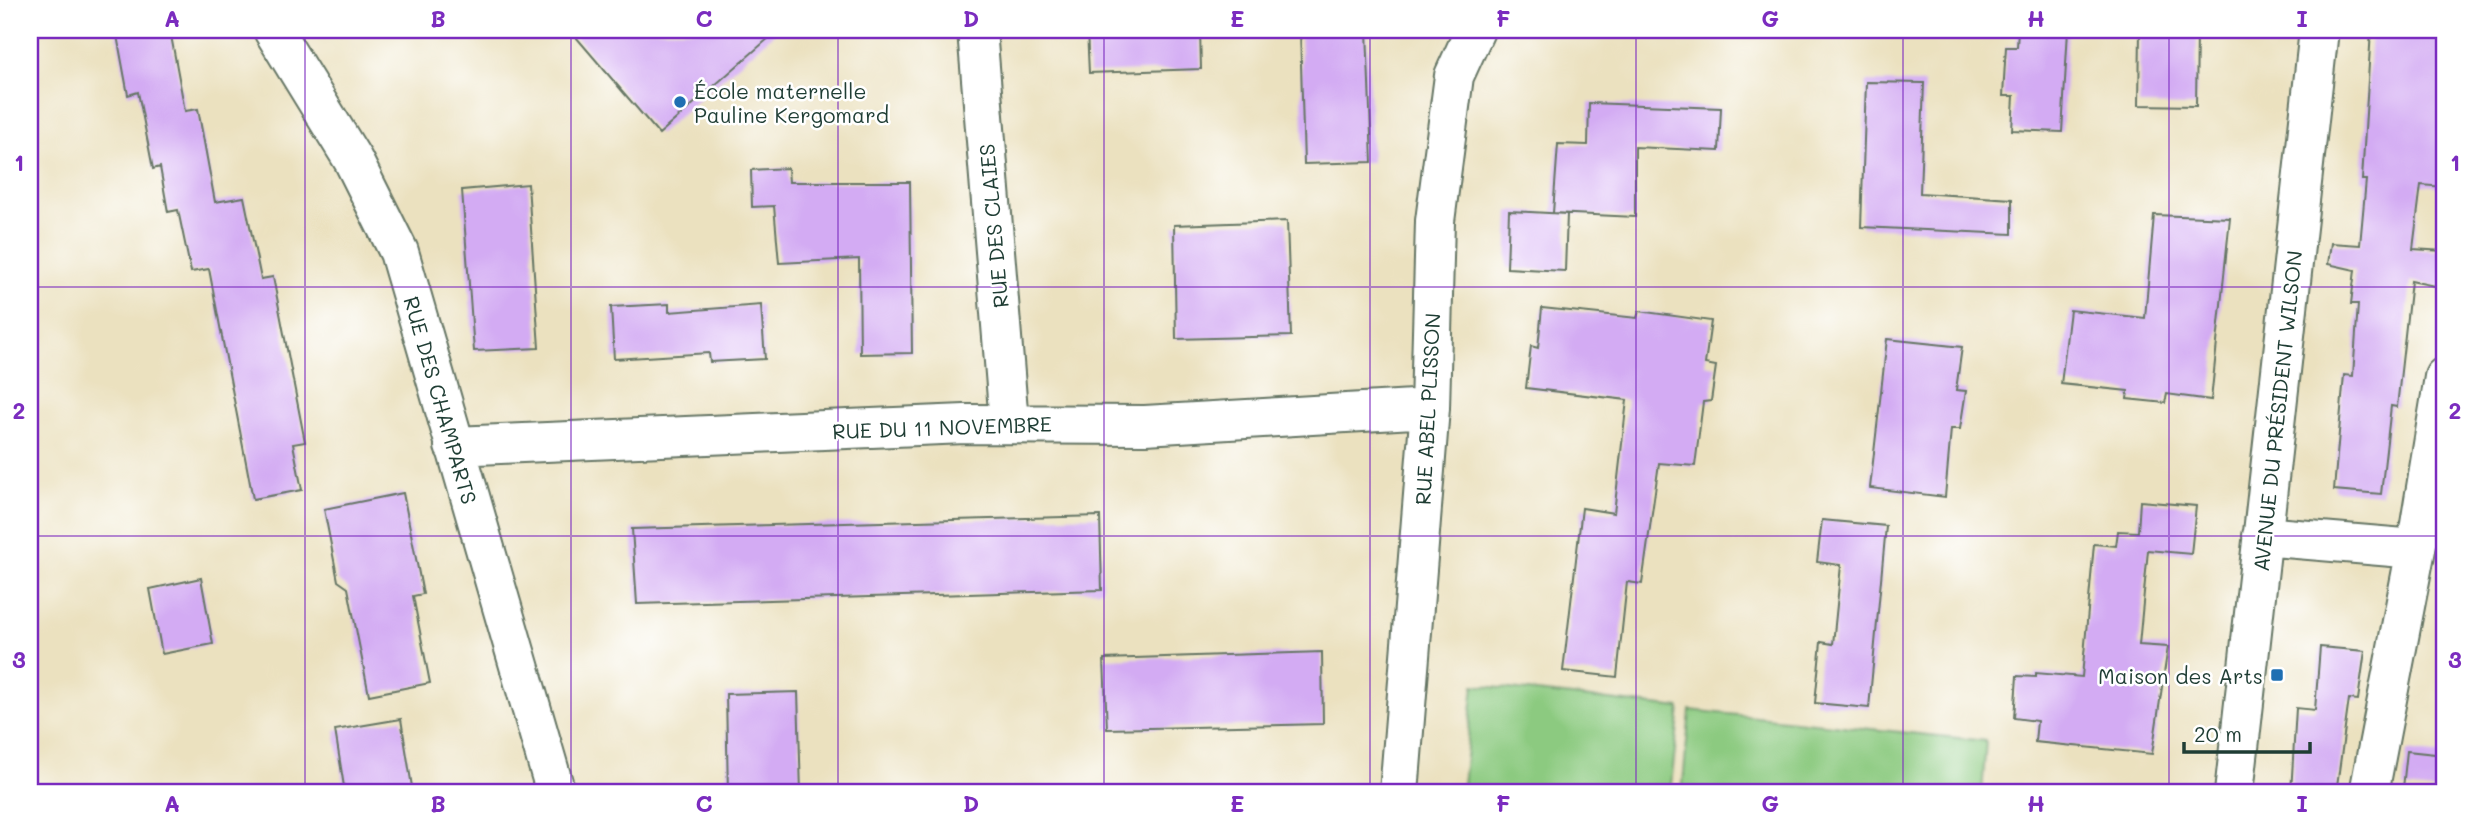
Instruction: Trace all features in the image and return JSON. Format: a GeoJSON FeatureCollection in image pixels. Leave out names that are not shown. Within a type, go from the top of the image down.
{"type":"FeatureCollection","features":[{"type":"Feature","properties":{"kind":"street","name":"RUE DES CHAMPARTS"},"geometry":{"type":"LineString","coordinates":[[273,30],[353,160],[399,252],[556,793]]}},
{"type":"Feature","properties":{"kind":"street","name":"RUE DES CLAIES"},"geometry":{"type":"LineString","coordinates":[[977,30],[1009,423]]}},
{"type":"Feature","properties":{"kind":"street","name":"RUE ABEL PLISSON"},"geometry":{"type":"LineString","coordinates":[[1399,793],[1430,408],[1435,221],[1454,76],[1475,30]]}},
{"type":"Feature","properties":{"kind":"street","name":"AVENUE DU PRÉSIDENT WILSON"},"geometry":{"type":"LineString","coordinates":[[2234,793],[2319,30]]}},
{"type":"Feature","properties":{"kind":"street"},"geometry":{"type":"LineString","coordinates":[[2369,793],[2416,548],[2444,377]]}},
{"type":"Feature","properties":{"kind":"street","name":"RUE DU 11 NOVEMBRE"},"geometry":{"type":"LineString","coordinates":[[454,446],[1009,423],[1145,425],[1430,408]]}},
{"type":"Feature","properties":{"kind":"street"},"geometry":{"type":"LineString","coordinates":[[2262,536],[2416,548]]}},
{"type":"Feature","properties":{"kind":"green space"},"geometry":{"type":"Polygon","coordinates":[[[1474,685],[1680,708],[1670,793],[1462,793],[1474,685]]]}},
{"type":"Feature","properties":{"kind":"green space"},"geometry":{"type":"Polygon","coordinates":[[[1690,710],[1986,741],[1982,793],[1682,793],[1690,710]]]}},
{"type":"Feature","properties":{"kind":"building"},"geometry":{"type":"Polygon","coordinates":[[[116,30],[170,30],[185,111],[198,109],[215,202],[244,197],[261,279],[273,277],[305,442],[293,444],[302,490],[253,499],[209,269],[191,272],[178,210],[168,212],[160,167],[153,169],[138,92],[128,95],[116,30]]]}},
{"type":"Feature","properties":{"kind":"building"},"geometry":{"type":"Polygon","coordinates":[[[570,30],[778,30],[659,134],[570,30]]]}},
{"type":"Feature","properties":{"kind":"building"},"geometry":{"type":"Polygon","coordinates":[[[1087,30],[1200,30],[1201,69],[1089,73],[1087,30]]]}},
{"type":"Feature","properties":{"kind":"building"},"geometry":{"type":"Polygon","coordinates":[[[1300,30],[1367,30],[1372,162],[1304,164],[1300,30]]]}},
{"type":"Feature","properties":{"kind":"building"},"geometry":{"type":"Polygon","coordinates":[[[2018,30],[2068,30],[2062,132],[2012,130],[2014,96],[2003,96],[2005,62],[2006,47],[2017,47],[2018,30]]]}},
{"type":"Feature","properties":{"kind":"building"},"geometry":{"type":"Polygon","coordinates":[[[2140,30],[2197,30],[2196,106],[2139,105],[2140,30]]]}},
{"type":"Feature","properties":{"kind":"building"},"geometry":{"type":"Polygon","coordinates":[[[2371,30],[2444,30],[2444,187],[2421,185],[2413,249],[2444,251],[2444,288],[2411,281],[2397,407],[2391,406],[2381,494],[2334,490],[2344,375],[2353,376],[2358,304],[2351,304],[2355,270],[2328,264],[2331,243],[2360,245],[2366,180],[2362,180],[2371,30]]]}},
{"type":"Feature","properties":{"kind":"building"},"geometry":{"type":"Polygon","coordinates":[[[1866,82],[1924,83],[1920,193],[2012,199],[2012,234],[1861,227],[1866,82]]]}},
{"type":"Feature","properties":{"kind":"building"},"geometry":{"type":"Polygon","coordinates":[[[1589,103],[1721,108],[1719,151],[1635,147],[1635,217],[1553,213],[1558,144],[1588,145],[1589,103]]]}},
{"type":"Feature","properties":{"kind":"building"},"geometry":{"type":"Polygon","coordinates":[[[788,168],[789,182],[910,182],[912,353],[860,354],[859,259],[779,263],[774,206],[752,207],[751,170],[788,168]]]}},
{"type":"Feature","properties":{"kind":"building"},"geometry":{"type":"Polygon","coordinates":[[[528,184],[539,348],[474,351],[462,190],[528,184]]]}},
{"type":"Feature","properties":{"kind":"building"},"geometry":{"type":"Polygon","coordinates":[[[1509,211],[1567,214],[1565,271],[1507,268],[1509,211]]]}},
{"type":"Feature","properties":{"kind":"building"},"geometry":{"type":"Polygon","coordinates":[[[2154,215],[2230,218],[2211,400],[2167,394],[2165,403],[2127,399],[2128,391],[2061,384],[2070,310],[2145,318],[2154,215]]]}},
{"type":"Feature","properties":{"kind":"building"},"geometry":{"type":"Polygon","coordinates":[[[1287,221],[1291,336],[1176,339],[1174,225],[1287,221]]]}},
{"type":"Feature","properties":{"kind":"building"},"geometry":{"type":"Polygon","coordinates":[[[669,304],[669,312],[761,305],[765,359],[710,362],[709,353],[614,359],[611,307],[669,304]]]}},
{"type":"Feature","properties":{"kind":"building"},"geometry":{"type":"Polygon","coordinates":[[[1542,308],[1637,318],[1639,311],[1711,321],[1705,364],[1716,366],[1711,401],[1703,402],[1695,466],[1659,463],[1642,584],[1627,582],[1617,677],[1563,671],[1582,508],[1614,513],[1627,400],[1526,388],[1531,346],[1538,348],[1542,308]]]}},
{"type":"Feature","properties":{"kind":"building"},"geometry":{"type":"Polygon","coordinates":[[[1887,339],[1962,347],[1956,390],[1966,391],[1960,429],[1951,429],[1945,497],[1870,488],[1887,339]]]}},
{"type":"Feature","properties":{"kind":"building"},"geometry":{"type":"Polygon","coordinates":[[[403,493],[423,594],[413,596],[430,683],[369,695],[348,588],[338,581],[324,509],[403,493]]]}},
{"type":"Feature","properties":{"kind":"building"},"geometry":{"type":"Polygon","coordinates":[[[2140,501],[2196,506],[2191,554],[2148,550],[2139,645],[2168,647],[2152,754],[2035,742],[2037,721],[2014,718],[2017,676],[2036,677],[2036,673],[2082,677],[2094,544],[2116,546],[2118,531],[2138,532],[2140,501]]]}},
{"type":"Feature","properties":{"kind":"building"},"geometry":{"type":"Polygon","coordinates":[[[1100,516],[1102,590],[637,604],[632,529],[1100,516]]]}},
{"type":"Feature","properties":{"kind":"building"},"geometry":{"type":"Polygon","coordinates":[[[1822,520],[1886,526],[1869,708],[1815,703],[1821,642],[1833,644],[1841,565],[1817,562],[1822,520]]]}},
{"type":"Feature","properties":{"kind":"building"},"geometry":{"type":"Polygon","coordinates":[[[201,578],[213,644],[162,654],[150,589],[201,578]]]}},
{"type":"Feature","properties":{"kind":"building"},"geometry":{"type":"Polygon","coordinates":[[[2320,647],[2365,651],[2358,700],[2349,699],[2336,793],[2291,793],[2296,708],[2315,710],[2320,647]]]}},
{"type":"Feature","properties":{"kind":"building"},"geometry":{"type":"Polygon","coordinates":[[[1322,652],[1323,724],[1107,729],[1104,659],[1322,652]]]}},
{"type":"Feature","properties":{"kind":"building"},"geometry":{"type":"Polygon","coordinates":[[[798,692],[801,793],[728,793],[726,694],[798,692]]]}},
{"type":"Feature","properties":{"kind":"building"},"geometry":{"type":"Polygon","coordinates":[[[401,719],[413,793],[345,793],[335,730],[401,719]]]}},
{"type":"Feature","properties":{"kind":"building"},"geometry":{"type":"Polygon","coordinates":[[[2407,751],[2444,755],[2444,792],[2403,788],[2407,751]]]}},
{"type":"Feature","properties":{"kind":"place","name":"École maternelle Pauline Kergomard"},"geometry":{"type":"Point","coordinates":[680,102]}},
{"type":"Feature","properties":{"kind":"place","name":"Maison des Arts"},"geometry":{"type":"Point","coordinates":[2277,675]}}]}
